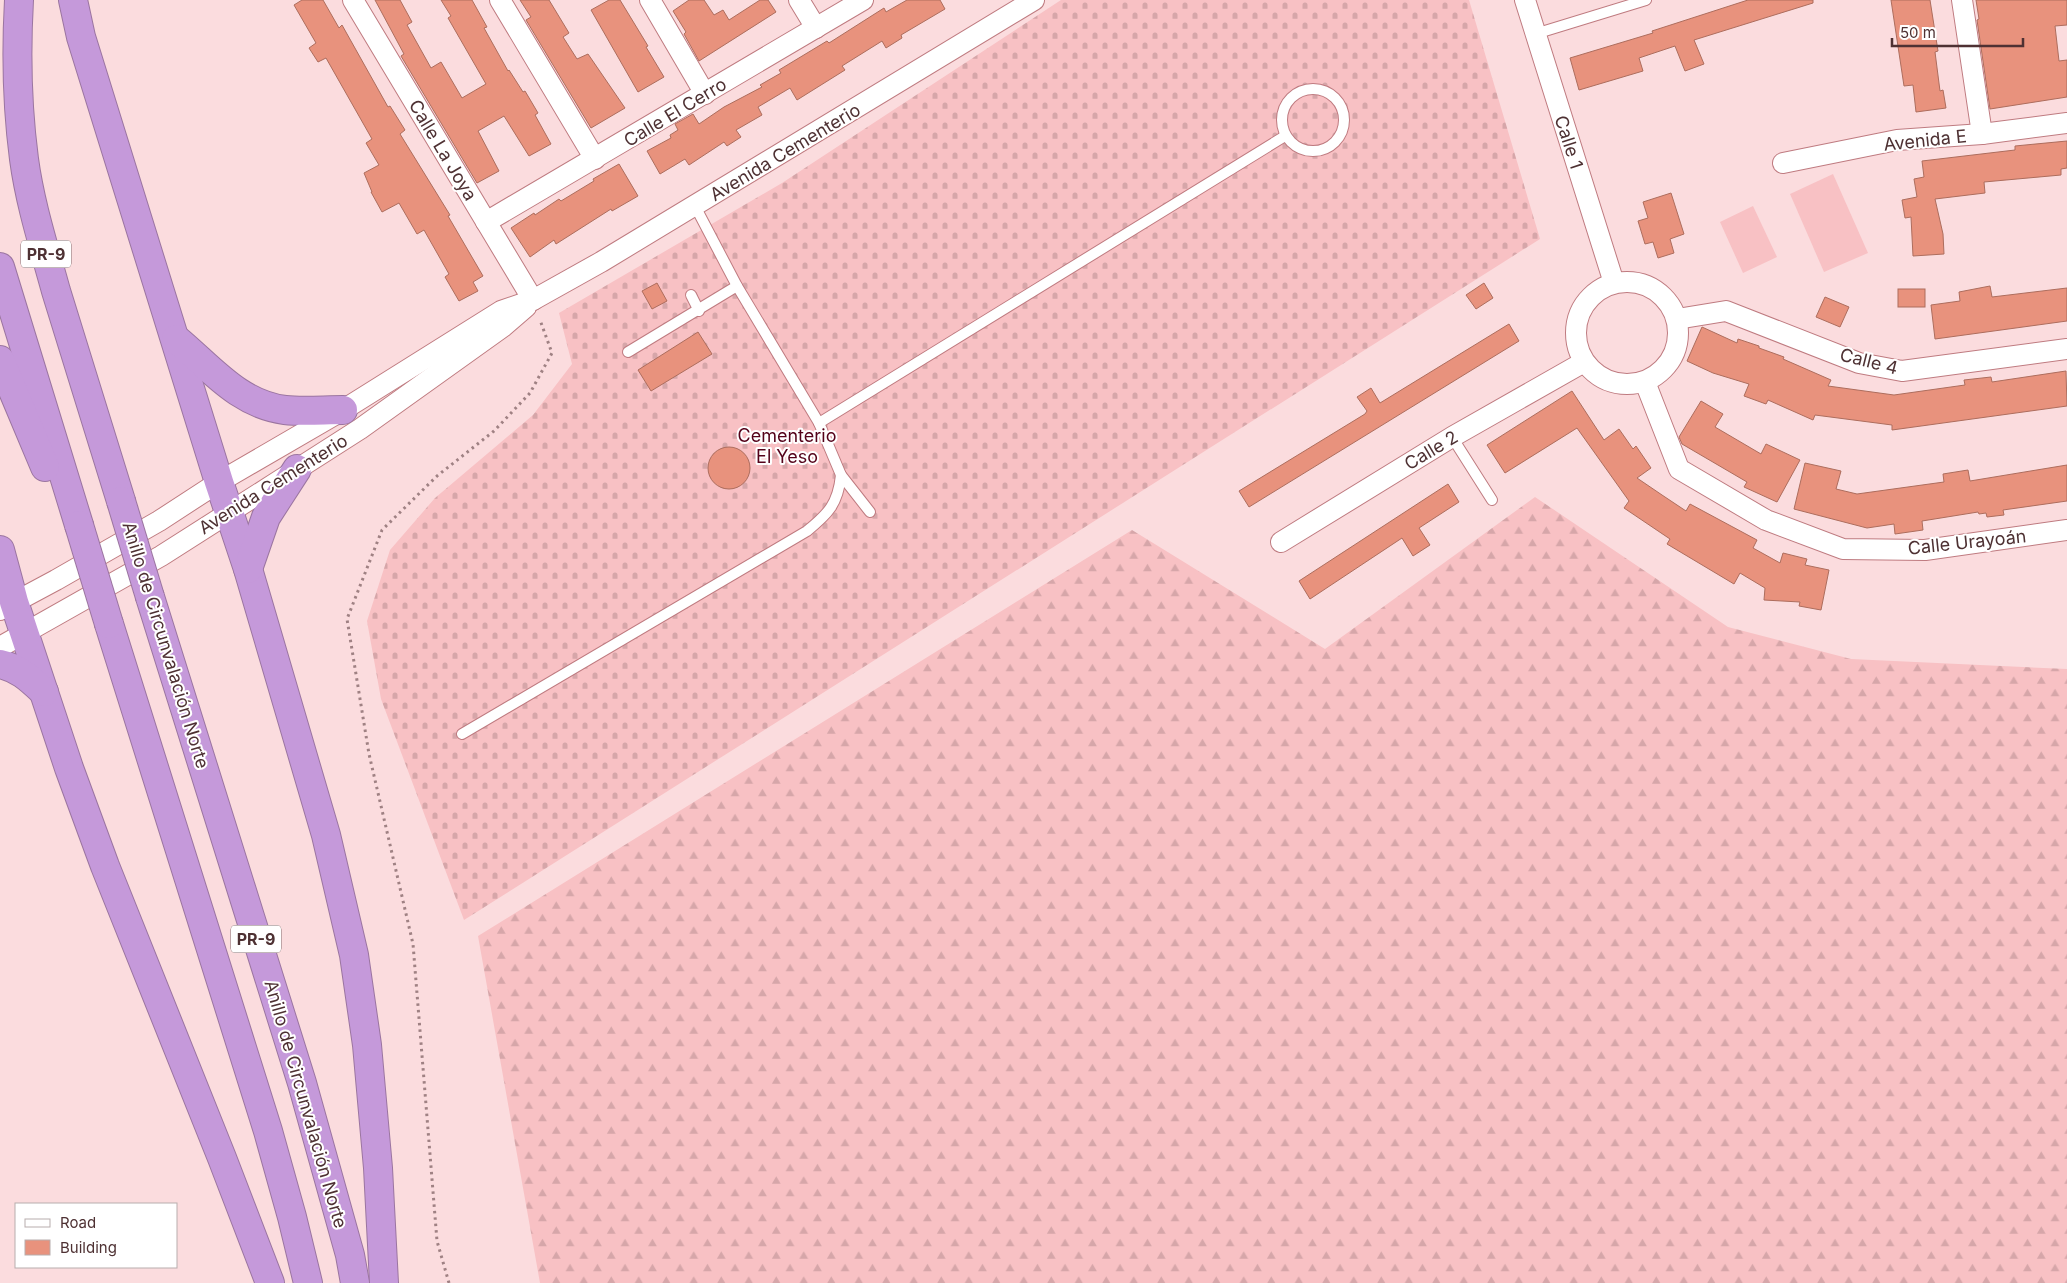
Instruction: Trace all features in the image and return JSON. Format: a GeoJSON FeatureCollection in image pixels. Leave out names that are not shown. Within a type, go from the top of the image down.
{"type":"FeatureCollection","features":[{"type":"Feature","properties":{"kind":"highway","name":"Anillo de Circunvalación Norte"},"geometry":{"type":"LineString","coordinates":[[19,0],[17,43],[18,92],[24,159],[37,223],[73,348],[302,1083],[350,1255],[355,1283]]}},
{"type":"Feature","properties":{"kind":"highway"},"geometry":{"type":"LineString","coordinates":[[72,0],[219,482],[248,569],[326,835],[354,955],[368,1045],[378,1168],[384,1283]]}},
{"type":"Feature","properties":{"kind":"highway","name":"PR-9"},"geometry":{"type":"LineString","coordinates":[[0,267],[109,624],[268,1131],[308,1283]]}},
{"type":"Feature","properties":{"kind":"highway"},"geometry":{"type":"LineString","coordinates":[[176,339],[221,380],[247,398],[260,404],[295,411],[343,410]]}},
{"type":"Feature","properties":{"kind":"highway"},"geometry":{"type":"LineString","coordinates":[[0,360],[44,464],[58,504],[79,525]]}},
{"type":"Feature","properties":{"kind":"highway"},"geometry":{"type":"LineString","coordinates":[[248,569],[266,517],[297,469]]}},
{"type":"Feature","properties":{"kind":"highway"},"geometry":{"type":"LineString","coordinates":[[1,555],[7,606],[25,634],[69,768],[105,866],[270,1283]]}},
{"type":"Feature","properties":{"kind":"highway"},"geometry":{"type":"LineString","coordinates":[[0,664],[17,669],[44,692]]}},
{"type":"Feature","properties":{"kind":"street","name":"Calle La Joya"},"geometry":{"type":"LineString","coordinates":[[352,0],[533,300]]}},
{"type":"Feature","properties":{"kind":"street"},"geometry":{"type":"LineString","coordinates":[[500,0],[595,159]]}},
{"type":"Feature","properties":{"kind":"street"},"geometry":{"type":"LineString","coordinates":[[650,0],[705,94]]}},
{"type":"Feature","properties":{"kind":"street"},"geometry":{"type":"LineString","coordinates":[[799,0],[816,28]]}},
{"type":"Feature","properties":{"kind":"street","name":"Calle El Cerro"},"geometry":{"type":"LineString","coordinates":[[486,222],[862,0]]}},
{"type":"Feature","properties":{"kind":"street","name":"Avenida Cementerio"},"geometry":{"type":"LineString","coordinates":[[7,606],[150,526],[219,482],[343,410],[501,311],[533,300],[695,206],[1034,0]]}},
{"type":"Feature","properties":{"kind":"street","name":"Calle 1"},"geometry":{"type":"LineString","coordinates":[[1525,0],[1614,283]]}},
{"type":"Feature","properties":{"kind":"street"},"geometry":{"type":"LineString","coordinates":[[1962,0],[1982,134]]}},
{"type":"Feature","properties":{"kind":"street","name":"Avenida E"},"geometry":{"type":"LineString","coordinates":[[1783,163],[1897,140],[1982,134],[2067,123]]}},
{"type":"Feature","properties":{"kind":"street"},"geometry":{"type":"LineString","coordinates":[[1614,283],[1640,283],[1664,296],[1677,319],[1679,338],[1674,357],[1662,372],[1644,382],[1628,385],[1611,382],[1595,374],[1584,362],[1576,344],[1576,324],[1583,306],[1596,292],[1614,283]]}},
{"type":"Feature","properties":{"kind":"street","name":"Avenida Cementerio"},"geometry":{"type":"LineString","coordinates":[[0,647],[161,556],[360,429],[504,326],[533,300]]}},
{"type":"Feature","properties":{"kind":"street","name":"Calle 4"},"geometry":{"type":"LineString","coordinates":[[1677,319],[1726,311],[1859,363],[1902,371],[2067,349]]}},
{"type":"Feature","properties":{"kind":"street","name":"Calle 2"},"geometry":{"type":"LineString","coordinates":[[1281,542],[1452,437],[1584,362]]}},
{"type":"Feature","properties":{"kind":"street","name":"Calle Urayoán"},"geometry":{"type":"LineString","coordinates":[[1644,382],[1679,469],[1766,520],[1843,549],[1925,550],[2067,530]]}},
{"type":"Feature","properties":{"kind":"lane"},"geometry":{"type":"LineString","coordinates":[[1535,34],[1646,0]]}},
{"type":"Feature","properties":{"kind":"lane"},"geometry":{"type":"LineString","coordinates":[[1311,88],[1322,90],[1332,95],[1339,103],[1343,112],[1342,132],[1330,147],[1320,151],[1300,150],[1285,136],[1281,115],[1288,101],[1301,91],[1311,88]]}},
{"type":"Feature","properties":{"kind":"lane"},"geometry":{"type":"LineString","coordinates":[[819,423],[1285,136]]}},
{"type":"Feature","properties":{"kind":"lane"},"geometry":{"type":"LineString","coordinates":[[695,206],[737,286],[819,423],[841,475],[870,512]]}},
{"type":"Feature","properties":{"kind":"lane"},"geometry":{"type":"LineString","coordinates":[[628,352],[699,311],[737,286]]}},
{"type":"Feature","properties":{"kind":"lane"},"geometry":{"type":"LineString","coordinates":[[691,295],[699,311]]}},
{"type":"Feature","properties":{"kind":"lane"},"geometry":{"type":"LineString","coordinates":[[1452,437],[1492,500]]}},
{"type":"Feature","properties":{"kind":"lane"},"geometry":{"type":"LineString","coordinates":[[462,734],[807,532],[827,515],[839,493],[841,475]]}},
{"type":"Feature","properties":{"kind":"path"},"geometry":{"type":"LineString","coordinates":[[449,1283],[437,1241],[413,944],[369,754],[347,619],[382,530],[437,476],[494,431],[530,393],[552,354],[533,300]]}},
{"type":"Feature","properties":{"kind":"green space","name":"Cementerio El Yeso"},"geometry":{"type":"Polygon","coordinates":[[[1061,0],[1469,0],[1540,239],[464,920],[381,699],[367,621],[390,550],[435,498],[533,415],[572,364],[559,313],[782,183],[1061,0]]]}},
{"type":"Feature","properties":{"kind":"green space"},"geometry":{"type":"Polygon","coordinates":[[[1833,174],[1868,253],[1824,272],[1790,194],[1833,174]]]}},
{"type":"Feature","properties":{"kind":"green space"},"geometry":{"type":"Polygon","coordinates":[[[1753,206],[1777,257],[1743,273],[1720,222],[1753,206]]]}},
{"type":"Feature","properties":{"kind":"green space"},"geometry":{"type":"Polygon","coordinates":[[[1535,497],[1728,627],[1851,659],[2067,669],[2067,1283],[540,1283],[478,936],[1132,530],[1325,649],[1535,497]]]}},
{"type":"Feature","properties":{"kind":"building"},"geometry":{"type":"Polygon","coordinates":[[[302,0],[323,0],[339,28],[342,25],[388,107],[390,106],[405,130],[400,134],[450,215],[448,216],[483,276],[473,282],[478,291],[459,301],[445,277],[449,274],[424,230],[417,234],[399,203],[382,212],[371,192],[364,173],[379,165],[366,143],[372,139],[326,58],[318,62],[309,48],[316,43],[294,5],[302,0]]]}},
{"type":"Feature","properties":{"kind":"building"},"geometry":{"type":"Polygon","coordinates":[[[375,0],[400,0],[412,22],[407,25],[431,68],[441,62],[462,98],[486,84],[448,18],[451,16],[441,0],[472,0],[487,27],[484,28],[508,71],[523,92],[525,91],[538,113],[535,115],[551,144],[529,156],[504,116],[478,131],[499,171],[477,183],[401,56],[404,54],[375,0]]]}},
{"type":"Feature","properties":{"kind":"building"},"geometry":{"type":"Polygon","coordinates":[[[520,0],[549,0],[569,33],[563,37],[577,59],[588,54],[625,108],[591,128],[526,20],[531,17],[520,0]]]}},
{"type":"Feature","properties":{"kind":"building"},"geometry":{"type":"Polygon","coordinates":[[[609,0],[620,0],[664,77],[638,92],[591,10],[609,0]]]}},
{"type":"Feature","properties":{"kind":"building"},"geometry":{"type":"Polygon","coordinates":[[[689,0],[704,0],[714,15],[723,10],[729,20],[760,0],[768,0],[776,12],[699,61],[684,34],[686,32],[673,11],[689,0]]]}},
{"type":"Feature","properties":{"kind":"building"},"geometry":{"type":"Polygon","coordinates":[[[907,0],[940,0],[945,9],[901,35],[902,38],[886,48],[882,41],[842,66],[845,70],[797,100],[790,88],[758,107],[762,115],[736,130],[741,137],[727,146],[724,142],[689,165],[685,159],[660,174],[647,151],[671,138],[670,135],[678,130],[675,124],[693,114],[699,124],[724,107],[762,87],[760,85],[781,73],[779,70],[827,41],[829,43],[884,8],[886,12],[907,0]]]}},
{"type":"Feature","properties":{"kind":"building"},"geometry":{"type":"Polygon","coordinates":[[[1748,0],[1813,0],[1813,3],[1694,40],[1704,64],[1685,71],[1675,46],[1639,58],[1643,71],[1579,90],[1570,58],[1653,33],[1652,31],[1748,0]]]}},
{"type":"Feature","properties":{"kind":"building"},"geometry":{"type":"Polygon","coordinates":[[[1891,0],[1930,0],[1938,51],[1935,52],[1940,91],[1943,90],[1946,108],[1916,112],[1913,85],[1904,86],[1891,0]]]}},
{"type":"Feature","properties":{"kind":"building"},"geometry":{"type":"Polygon","coordinates":[[[1976,0],[2067,0],[2067,25],[2055,26],[2059,61],[2067,60],[2067,97],[1990,109],[1977,20],[1979,19],[1976,0]]]}},
{"type":"Feature","properties":{"kind":"building"},"geometry":{"type":"Polygon","coordinates":[[[2067,141],[2067,168],[2061,169],[2061,175],[1984,182],[1985,193],[1935,199],[1943,234],[1944,254],[1913,256],[1911,217],[1905,218],[1902,200],[1917,197],[1914,179],[1924,177],[1922,161],[2015,150],[2015,146],[2067,141]]]}},
{"type":"Feature","properties":{"kind":"building"},"geometry":{"type":"Polygon","coordinates":[[[619,164],[638,196],[612,211],[611,209],[556,244],[554,240],[530,257],[511,228],[559,199],[561,201],[619,164]]]}},
{"type":"Feature","properties":{"kind":"building"},"geometry":{"type":"Polygon","coordinates":[[[1671,193],[1684,234],[1670,239],[1674,253],[1658,258],[1653,242],[1645,244],[1638,221],[1648,218],[1643,202],[1671,193]]]}},
{"type":"Feature","properties":{"kind":"building"},"geometry":{"type":"Polygon","coordinates":[[[657,283],[667,301],[652,309],[642,291],[657,283]]]}},
{"type":"Feature","properties":{"kind":"building"},"geometry":{"type":"Polygon","coordinates":[[[1484,283],[1493,298],[1476,309],[1466,295],[1484,283]]]}},
{"type":"Feature","properties":{"kind":"building"},"geometry":{"type":"Polygon","coordinates":[[[1990,286],[1992,297],[2067,288],[2067,321],[1935,339],[1931,305],[1960,301],[1959,292],[1990,286]]]}},
{"type":"Feature","properties":{"kind":"building"},"geometry":{"type":"Polygon","coordinates":[[[1898,289],[1925,289],[1925,307],[1898,307],[1898,289]]]}},
{"type":"Feature","properties":{"kind":"building"},"geometry":{"type":"Polygon","coordinates":[[[1825,297],[1849,307],[1840,327],[1816,317],[1825,297]]]}},
{"type":"Feature","properties":{"kind":"building"},"geometry":{"type":"Polygon","coordinates":[[[1509,324],[1519,341],[1249,507],[1239,491],[1365,414],[1367,411],[1357,397],[1371,388],[1380,403],[1509,324]]]}},
{"type":"Feature","properties":{"kind":"building"},"geometry":{"type":"Polygon","coordinates":[[[1702,327],[1737,343],[1738,339],[1784,357],[1783,359],[1831,380],[1828,386],[1894,395],[1965,385],[1964,380],[1991,377],[1992,382],[2066,371],[2067,406],[1892,430],[1892,425],[1815,415],[1813,420],[1768,400],[1766,404],[1744,396],[1749,384],[1713,373],[1687,361],[1702,327]]]}},
{"type":"Feature","properties":{"kind":"building"},"geometry":{"type":"Polygon","coordinates":[[[698,332],[712,354],[651,391],[638,370],[698,332]]]}},
{"type":"Feature","properties":{"kind":"building"},"geometry":{"type":"Polygon","coordinates":[[[1572,391],[1604,440],[1619,429],[1633,449],[1636,446],[1651,468],[1637,478],[1686,511],[1690,504],[1757,540],[1753,548],[1780,563],[1783,553],[1807,559],[1805,565],[1829,570],[1821,610],[1799,606],[1800,602],[1764,600],[1765,588],[1740,573],[1734,584],[1667,544],[1670,539],[1624,508],[1629,501],[1577,428],[1505,473],[1487,445],[1572,391]]]}},
{"type":"Feature","properties":{"kind":"building"},"geometry":{"type":"Polygon","coordinates":[[[1701,401],[1723,414],[1715,427],[1761,454],[1766,444],[1800,460],[1777,502],[1744,487],[1747,482],[1682,444],[1679,437],[1701,401]]]}},
{"type":"Feature","properties":{"kind":"building"},"geometry":{"type":"Polygon","coordinates":[[[729,447],[744,453],[750,468],[744,483],[729,489],[714,483],[708,468],[714,453],[729,447]]]}},
{"type":"Feature","properties":{"kind":"building"},"geometry":{"type":"Polygon","coordinates":[[[1805,463],[1841,471],[1836,489],[1857,494],[1944,482],[1943,474],[1968,470],[1970,481],[2067,465],[2067,501],[2003,510],[2004,515],[1987,517],[1986,513],[1979,514],[1978,512],[1922,521],[1923,530],[1895,534],[1894,524],[1867,528],[1794,509],[1805,463]]]}},
{"type":"Feature","properties":{"kind":"building"},"geometry":{"type":"Polygon","coordinates":[[[1448,484],[1459,502],[1419,528],[1430,545],[1413,556],[1402,538],[1310,599],[1299,581],[1448,484]]]}}]}
